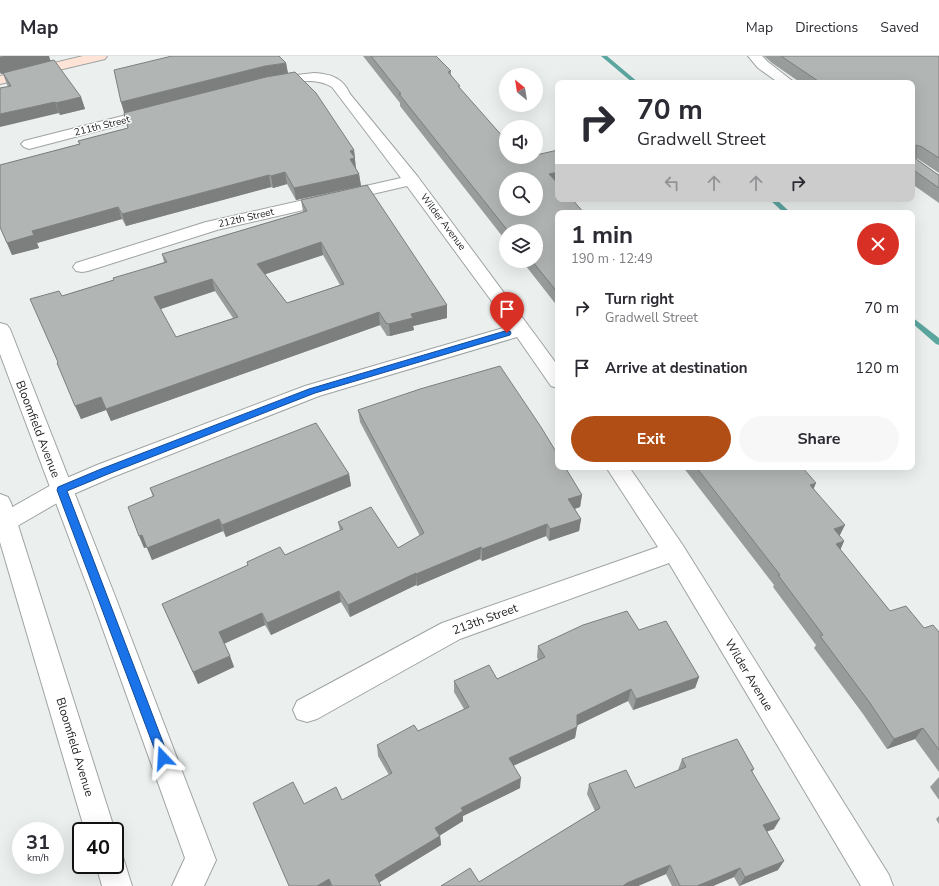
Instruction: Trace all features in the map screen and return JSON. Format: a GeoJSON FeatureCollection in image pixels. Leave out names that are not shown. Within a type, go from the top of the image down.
{"type":"FeatureCollection","features":[{"type":"Feature","properties":{"kind":"main road"},"geometry":{"type":"LineString","coordinates":[[0,80],[100,56]]}},
{"type":"Feature","properties":{"kind":"street"},"geometry":{"type":"LineString","coordinates":[[755,56],[763,66],[784,80]]}},
{"type":"Feature","properties":{"kind":"street","name":"Wilder Avenue"},"geometry":{"type":"LineString","coordinates":[[260,85],[295,77],[328,79],[338,84],[344,94],[412,180],[522,329],[555,377]]}},
{"type":"Feature","properties":{"kind":"street","name":"211th Street"},"geometry":{"type":"LineString","coordinates":[[29,144],[167,109]]}},
{"type":"Feature","properties":{"kind":"street","name":"212th Street"},"geometry":{"type":"LineString","coordinates":[[82,266],[212,226],[412,180]]}},
{"type":"Feature","properties":{"kind":"street","name":"Bloomfield Avenue"},"geometry":{"type":"LineString","coordinates":[[0,329],[201,860],[187,886]]}},
{"type":"Feature","properties":{"kind":"street"},"geometry":{"type":"LineString","coordinates":[[3,513],[105,471],[312,391],[522,329]]}},
{"type":"Feature","properties":{"kind":"street","name":"Wilder Avenue"},"geometry":{"type":"LineString","coordinates":[[618,470],[674,551],[878,886]]}},
{"type":"Feature","properties":{"kind":"street","name":"Bloomfield Avenue"},"geometry":{"type":"LineString","coordinates":[[3,513],[97,822]]}},
{"type":"Feature","properties":{"kind":"street","name":"213th Street"},"geometry":{"type":"LineString","coordinates":[[307,710],[451,631],[674,551]]}},
{"type":"Feature","properties":{"kind":"street"},"geometry":{"type":"LineString","coordinates":[[114,874],[117,886]]}},
{"type":"Feature","properties":{"kind":"building"},"geometry":{"type":"Polygon","coordinates":[[[172,56],[279,56],[286,63],[265,66],[121,102],[114,70],[172,56]]]}},
{"type":"Feature","properties":{"kind":"building"},"geometry":{"type":"Polygon","coordinates":[[[371,56],[436,56],[451,71],[448,72],[460,86],[458,86],[499,132],[499,164],[543,164],[543,153],[555,151],[555,173],[549,174],[555,181],[555,202],[575,202],[581,210],[555,210],[555,289],[538,268],[543,268],[543,224],[502,224],[399,94],[401,94],[371,56]]]}},
{"type":"Feature","properties":{"kind":"building"},"geometry":{"type":"Polygon","coordinates":[[[781,56],[939,56],[939,158],[922,147],[916,145],[916,159],[939,175],[939,188],[915,171],[915,80],[817,80],[781,56]]]}},
{"type":"Feature","properties":{"kind":"building"},"geometry":{"type":"Polygon","coordinates":[[[54,60],[81,97],[0,114],[0,88],[11,86],[3,73],[54,60]]]}},
{"type":"Feature","properties":{"kind":"building"},"geometry":{"type":"Polygon","coordinates":[[[295,72],[316,93],[354,150],[350,151],[355,158],[350,159],[359,174],[294,188],[285,172],[271,176],[269,175],[122,214],[118,207],[32,231],[34,235],[7,243],[0,227],[0,165],[80,144],[78,141],[128,128],[124,113],[266,77],[295,72]]]}},
{"type":"Feature","properties":{"kind":"building"},"geometry":{"type":"Polygon","coordinates":[[[367,185],[447,305],[411,314],[413,318],[389,324],[386,323],[379,312],[106,409],[101,397],[75,406],[57,363],[58,362],[30,299],[59,291],[62,296],[114,280],[113,278],[167,262],[162,254],[307,211],[301,200],[367,185]],[[321,242],[257,264],[287,303],[344,284],[321,242]],[[212,279],[154,297],[176,337],[238,317],[212,279]]]}},
{"type":"Feature","properties":{"kind":"building"},"geometry":{"type":"Polygon","coordinates":[[[500,366],[555,450],[555,470],[567,470],[582,495],[568,499],[581,519],[550,529],[547,524],[482,549],[481,547],[416,573],[348,605],[339,591],[267,623],[262,613],[219,632],[230,656],[193,672],[162,604],[248,565],[247,562],[280,547],[285,555],[343,529],[338,522],[371,507],[398,548],[424,533],[358,410],[420,389],[500,366]]]}},
{"type":"Feature","properties":{"kind":"building"},"geometry":{"type":"Polygon","coordinates":[[[316,423],[349,474],[222,525],[219,519],[147,548],[142,535],[139,536],[128,507],[154,496],[150,488],[316,423]]]}},
{"type":"Feature","properties":{"kind":"building"},"geometry":{"type":"Polygon","coordinates":[[[698,470],[805,470],[816,483],[810,485],[845,525],[834,529],[844,541],[836,544],[890,611],[906,606],[924,628],[933,625],[939,632],[939,750],[923,728],[894,739],[870,703],[820,636],[823,635],[778,575],[780,575],[698,470]]]}},
{"type":"Feature","properties":{"kind":"building"},"geometry":{"type":"Polygon","coordinates":[[[627,611],[639,630],[666,621],[699,677],[636,699],[631,689],[577,715],[577,727],[509,758],[521,778],[461,808],[463,811],[435,828],[440,836],[375,875],[381,886],[332,886],[329,879],[317,886],[289,886],[253,803],[293,782],[304,804],[336,787],[342,800],[392,773],[377,745],[414,725],[418,731],[469,707],[454,681],[489,665],[497,679],[545,657],[538,646],[583,625],[627,611]]]}},
{"type":"Feature","properties":{"kind":"building"},"geometry":{"type":"Polygon","coordinates":[[[737,739],[754,769],[751,770],[780,819],[763,825],[784,861],[745,877],[740,868],[697,886],[680,886],[670,865],[623,886],[441,886],[470,868],[479,882],[600,808],[589,784],[626,770],[635,788],[686,767],[682,759],[737,739]]]}},
{"type":"Feature","properties":{"kind":"waterway"},"geometry":{"type":"LineString","coordinates":[[604,56],[632,80]]}},
{"type":"Feature","properties":{"kind":"waterway"},"geometry":{"type":"LineString","coordinates":[[775,202],[785,210]]}},
{"type":"Feature","properties":{"kind":"waterway"},"geometry":{"type":"LineString","coordinates":[[915,322],[939,342]]}},
{"type":"Feature","properties":{"kind":"route"},"geometry":{"type":"LineString","coordinates":[[163,758],[103,596],[61,490],[105,471],[312,391],[507,333]]}}]}
